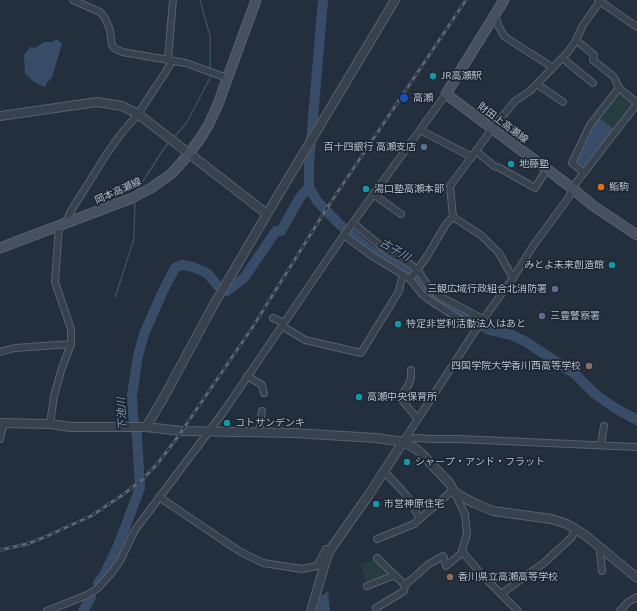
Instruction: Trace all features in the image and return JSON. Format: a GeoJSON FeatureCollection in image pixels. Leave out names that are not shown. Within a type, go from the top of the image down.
{"type":"FeatureCollection","features":[{"type":"Feature","properties":{"kind":"main road","name":"岡本高瀬線"},"geometry":{"type":"LineString","coordinates":[[0,248],[115,205],[151,188],[171,174],[189,154],[200,139],[208,124],[256,0]]}},
{"type":"Feature","properties":{"kind":"main road"},"geometry":{"type":"LineString","coordinates":[[446,94],[504,0]]}},
{"type":"Feature","properties":{"kind":"main road","name":"財田上高瀬線"},"geometry":{"type":"LineString","coordinates":[[446,94],[572,188],[592,205],[637,235]]}},
{"type":"Feature","properties":{"kind":"street"},"geometry":{"type":"LineString","coordinates":[[73,0],[100,12],[105,18],[110,30],[112,45],[114,48],[122,52],[186,63],[227,78]]}},
{"type":"Feature","properties":{"kind":"street"},"geometry":{"type":"LineString","coordinates":[[50,424],[54,396],[60,371],[71,344],[71,329],[54,282],[62,225],[106,155],[120,135],[138,114],[170,60],[173,0]]}},
{"type":"Feature","properties":{"kind":"street"},"geometry":{"type":"LineString","coordinates":[[146,427],[164,397],[213,306],[299,159],[395,0]]}},
{"type":"Feature","properties":{"kind":"street"},"geometry":{"type":"LineString","coordinates":[[411,277],[426,258],[446,224],[452,217],[450,186],[492,129],[515,101],[530,91],[568,52],[583,25],[600,0],[637,27]]}},
{"type":"Feature","properties":{"kind":"street"},"geometry":{"type":"LineString","coordinates":[[495,15],[499,27],[505,37],[552,67]]}},
{"type":"Feature","properties":{"kind":"street"},"geometry":{"type":"LineString","coordinates":[[311,611],[330,550],[384,472],[483,319],[569,197],[572,188],[637,103],[619,88],[614,77],[593,60],[594,55],[576,40]]}},
{"type":"Feature","properties":{"kind":"street"},"geometry":{"type":"LineString","coordinates":[[562,58],[593,83]]}},
{"type":"Feature","properties":{"kind":"street"},"geometry":{"type":"LineString","coordinates":[[537,84],[563,102]]}},
{"type":"Feature","properties":{"kind":"street"},"geometry":{"type":"LineString","coordinates":[[584,173],[572,163],[590,125],[619,88]]}},
{"type":"Feature","properties":{"kind":"street"},"geometry":{"type":"LineString","coordinates":[[47,611],[88,595],[98,588],[113,572],[120,561],[134,530],[222,414],[344,235],[446,94]]}},
{"type":"Feature","properties":{"kind":"street"},"geometry":{"type":"LineString","coordinates":[[0,116],[97,102],[122,106],[138,114],[267,214]]}},
{"type":"Feature","properties":{"kind":"street"},"geometry":{"type":"LineString","coordinates":[[420,130],[472,157]]}},
{"type":"Feature","properties":{"kind":"street"},"geometry":{"type":"LineString","coordinates":[[476,151],[494,166],[535,188],[547,169]]}},
{"type":"Feature","properties":{"kind":"street"},"geometry":{"type":"LineString","coordinates":[[373,194],[401,214]]}},
{"type":"Feature","properties":{"kind":"street"},"geometry":{"type":"LineString","coordinates":[[452,217],[482,236],[499,253],[513,278]]}},
{"type":"Feature","properties":{"kind":"street"},"geometry":{"type":"LineString","coordinates":[[353,223],[388,252],[410,264],[417,270],[428,286],[439,296],[483,319]]}},
{"type":"Feature","properties":{"kind":"street"},"geometry":{"type":"LineString","coordinates":[[344,235],[371,255],[404,275],[411,277],[422,294],[430,301],[477,328]]}},
{"type":"Feature","properties":{"kind":"street"},"geometry":{"type":"LineString","coordinates":[[273,318],[305,340],[362,353],[399,291],[404,275]]}},
{"type":"Feature","properties":{"kind":"street"},"geometry":{"type":"LineString","coordinates":[[0,352],[15,348],[71,344]]}},
{"type":"Feature","properties":{"kind":"street"},"geometry":{"type":"LineString","coordinates":[[411,370],[412,378],[400,398],[418,419]]}},
{"type":"Feature","properties":{"kind":"street"},"geometry":{"type":"LineString","coordinates":[[247,376],[262,385],[264,393]]}},
{"type":"Feature","properties":{"kind":"street"},"geometry":{"type":"LineString","coordinates":[[260,432],[262,411]]}},
{"type":"Feature","properties":{"kind":"street"},"geometry":{"type":"LineString","coordinates":[[0,439],[2,423],[50,424],[71,427],[146,427],[182,431],[361,436],[403,442],[422,454],[450,484],[465,514],[467,534],[462,550],[463,552],[484,577],[518,611]]}},
{"type":"Feature","properties":{"kind":"street"},"geometry":{"type":"LineString","coordinates":[[601,445],[604,426]]}},
{"type":"Feature","properties":{"kind":"street"},"geometry":{"type":"LineString","coordinates":[[403,442],[417,438],[637,447]]}},
{"type":"Feature","properties":{"kind":"street"},"geometry":{"type":"LineString","coordinates":[[384,472],[407,496],[420,519]]}},
{"type":"Feature","properties":{"kind":"street"},"geometry":{"type":"LineString","coordinates":[[377,539],[414,524],[453,490]]}},
{"type":"Feature","properties":{"kind":"street"},"geometry":{"type":"LineString","coordinates":[[453,490],[474,503],[493,511],[551,519],[567,524],[602,548],[637,578]]}},
{"type":"Feature","properties":{"kind":"street"},"geometry":{"type":"LineString","coordinates":[[159,497],[239,551],[263,563],[302,569],[317,566],[326,549],[330,550]]}},
{"type":"Feature","properties":{"kind":"street"},"geometry":{"type":"LineString","coordinates":[[501,594],[545,562],[572,536],[575,529]]}},
{"type":"Feature","properties":{"kind":"street"},"geometry":{"type":"LineString","coordinates":[[602,548],[600,552],[602,571]]}},
{"type":"Feature","properties":{"kind":"street"},"geometry":{"type":"LineString","coordinates":[[376,608],[404,591],[406,585],[429,564],[443,556],[446,566],[463,552]]}},
{"type":"Feature","properties":{"kind":"street"},"geometry":{"type":"LineString","coordinates":[[377,558],[406,585]]}},
{"type":"Feature","properties":{"kind":"street"},"geometry":{"type":"LineString","coordinates":[[367,586],[395,575]]}},
{"type":"Feature","properties":{"kind":"street"},"geometry":{"type":"LineString","coordinates":[[620,611],[628,602],[637,597]]}},
{"type":"Feature","properties":{"kind":"green space"},"geometry":{"type":"Polygon","coordinates":[[[618,91],[634,103],[614,129],[598,117],[618,91]]]}},
{"type":"Feature","properties":{"kind":"green space"},"geometry":{"type":"Polygon","coordinates":[[[374,560],[391,575],[367,584],[360,564],[374,560]]]}},
{"type":"Feature","properties":{"kind":"water"},"geometry":{"type":"Polygon","coordinates":[[[58,40],[62,44],[52,77],[47,82],[45,87],[34,82],[25,74],[24,55],[30,47],[35,48],[44,42],[52,42],[58,40]]]}},
{"type":"Feature","properties":{"kind":"water"},"geometry":{"type":"Polygon","coordinates":[[[598,117],[614,129],[583,170],[573,162],[583,141],[598,117]]]}},
{"type":"Feature","properties":{"kind":"water"},"geometry":{"type":"Polygon","coordinates":[[[328,591],[330,611],[314,611],[316,600],[328,591]]]}},
{"type":"Feature","properties":{"kind":"waterway"},"geometry":{"type":"LineString","coordinates":[[200,0],[210,36],[210,69]]}},
{"type":"Feature","properties":{"kind":"waterway","name":"古子川"},"geometry":{"type":"LineString","coordinates":[[323,0],[309,165],[309,187],[317,201],[338,223],[370,250],[406,269],[418,279],[431,295],[444,305],[490,330],[512,335],[526,342],[575,374],[595,394],[615,408],[637,420]]}},
{"type":"Feature","properties":{"kind":"waterway"},"geometry":{"type":"LineString","coordinates":[[173,138],[186,124],[210,78],[210,75]]}},
{"type":"Feature","properties":{"kind":"waterway"},"geometry":{"type":"LineString","coordinates":[[136,192],[169,142]]}},
{"type":"Feature","properties":{"kind":"waterway","name":"下池川"},"geometry":{"type":"LineString","coordinates":[[227,291],[244,278],[276,231],[281,231],[300,197],[309,187]]}},
{"type":"Feature","properties":{"kind":"waterway"},"geometry":{"type":"LineString","coordinates":[[115,297],[134,239],[135,200]]}},
{"type":"Feature","properties":{"kind":"waterway","name":"下池川"},"geometry":{"type":"LineString","coordinates":[[98,583],[104,575],[118,546],[140,488],[137,436],[133,416],[132,395],[138,356],[144,334],[175,268],[182,265],[193,267],[207,273],[218,286]]}},
{"type":"Feature","properties":{"kind":"waterway","name":"下池川"},"geometry":{"type":"LineString","coordinates":[[83,611],[91,597]]}},
{"type":"Feature","properties":{"kind":"railway"},"geometry":{"type":"LineString","coordinates":[[0,550],[27,544],[91,516],[142,480],[158,463],[177,438],[252,328],[327,208],[466,0]]}},
{"type":"Feature","properties":{"kind":"place","name":"JR高瀬駅"},"geometry":{"type":"Point","coordinates":[433,76]}},
{"type":"Feature","properties":{"kind":"place","name":"高瀬"},"geometry":{"type":"Point","coordinates":[404,98]}},
{"type":"Feature","properties":{"kind":"place","name":"百十四銀行 高瀬支店"},"geometry":{"type":"Point","coordinates":[424,147]}},
{"type":"Feature","properties":{"kind":"place","name":"地藤塾"},"geometry":{"type":"Point","coordinates":[511,164]}},
{"type":"Feature","properties":{"kind":"place","name":"鮨駒"},"geometry":{"type":"Point","coordinates":[601,187]}},
{"type":"Feature","properties":{"kind":"place","name":"湯口塾高瀬本部"},"geometry":{"type":"Point","coordinates":[366,189]}},
{"type":"Feature","properties":{"kind":"place","name":"みとよ未来創造館"},"geometry":{"type":"Point","coordinates":[612,265]}},
{"type":"Feature","properties":{"kind":"place","name":"三観広域行政組合北消防署"},"geometry":{"type":"Point","coordinates":[555,289]}},
{"type":"Feature","properties":{"kind":"place","name":"三豊警察署"},"geometry":{"type":"Point","coordinates":[542,316]}},
{"type":"Feature","properties":{"kind":"place","name":"特定非営利活動法人はあと"},"geometry":{"type":"Point","coordinates":[398,324]}},
{"type":"Feature","properties":{"kind":"place","name":"四国学院大学香川西高等学校"},"geometry":{"type":"Point","coordinates":[589,366]}},
{"type":"Feature","properties":{"kind":"place","name":"高瀬中央保育所"},"geometry":{"type":"Point","coordinates":[359,397]}},
{"type":"Feature","properties":{"kind":"place","name":"コトサンデンキ"},"geometry":{"type":"Point","coordinates":[227,423]}},
{"type":"Feature","properties":{"kind":"place","name":"シャープ・アンド・フラット"},"geometry":{"type":"Point","coordinates":[407,462]}},
{"type":"Feature","properties":{"kind":"place","name":"市営神原住宅"},"geometry":{"type":"Point","coordinates":[376,504]}},
{"type":"Feature","properties":{"kind":"place","name":"香川県立高瀬高等学校"},"geometry":{"type":"Point","coordinates":[450,577]}}]}
